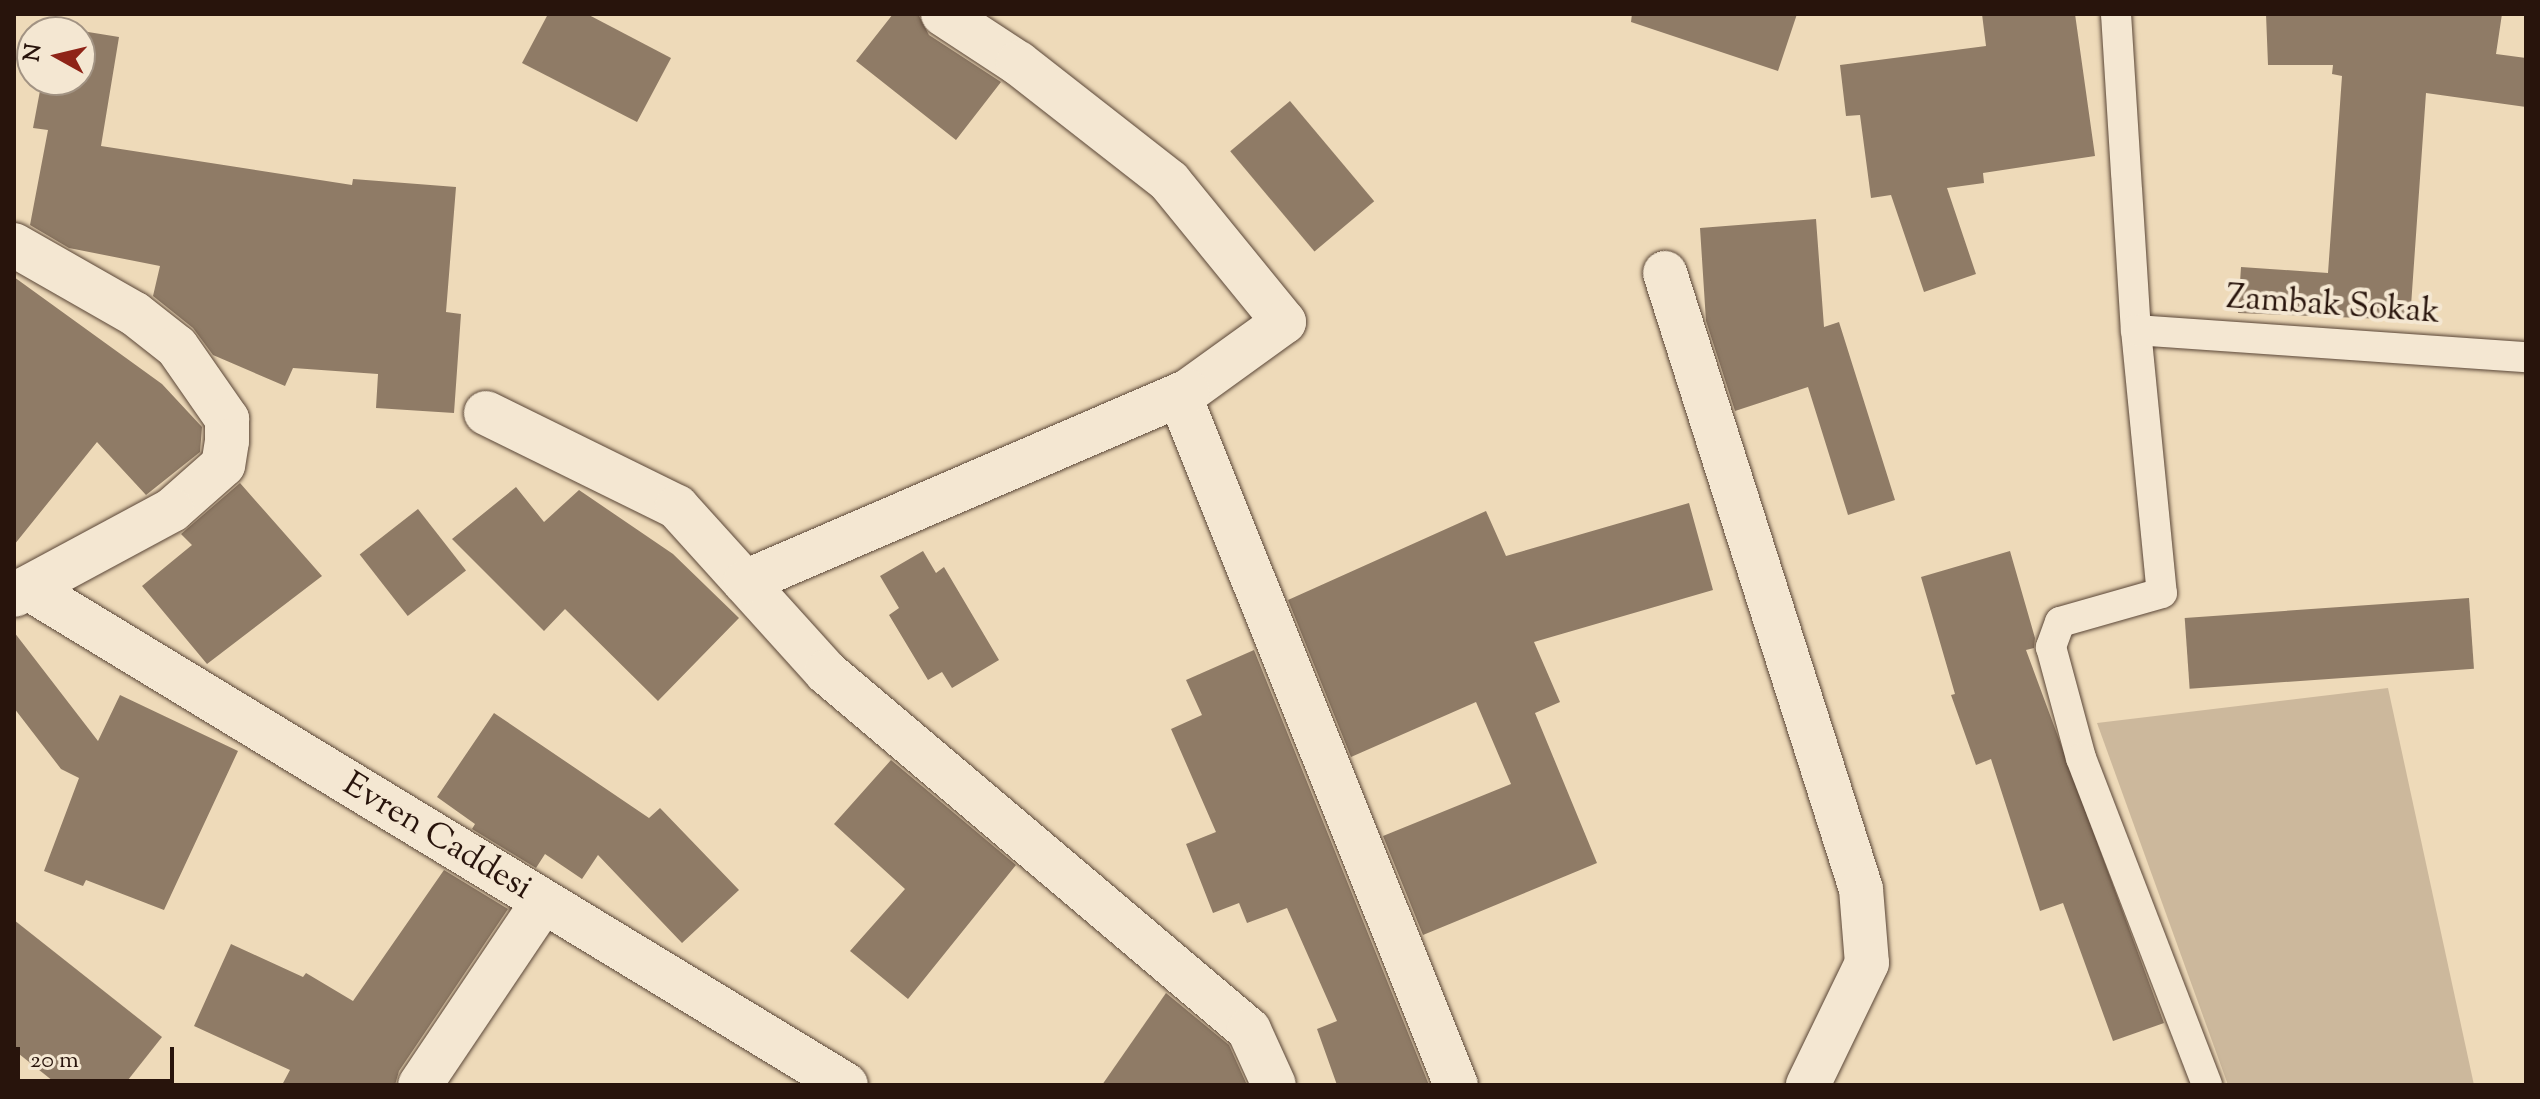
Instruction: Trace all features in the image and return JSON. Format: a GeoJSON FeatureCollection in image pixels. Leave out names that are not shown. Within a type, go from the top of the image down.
{"type":"FeatureCollection","features":[{"type":"Feature","properties":{"kind":"street"},"geometry":{"type":"LineString","coordinates":[[943,14],[1018,63],[1169,181],[1284,322],[1180,397],[1456,1085]]}},
{"type":"Feature","properties":{"kind":"street"},"geometry":{"type":"LineString","coordinates":[[14,245],[135,314],[177,347],[227,419],[223,465],[172,510],[21,592]]}},
{"type":"Feature","properties":{"kind":"street"},"geometry":{"type":"LineString","coordinates":[[1665,273],[1861,889],[1867,963],[1808,1085]]}},
{"type":"Feature","properties":{"kind":"street"},"geometry":{"type":"LineString","coordinates":[[745,582],[1188,391]]}},
{"type":"Feature","properties":{"kind":"street"},"geometry":{"type":"LineString","coordinates":[[486,413],[677,507],[826,672],[1249,1030],[1274,1085]]}},
{"type":"Feature","properties":{"kind":"street","name":"Evren Caddesi"},"geometry":{"type":"LineString","coordinates":[[21,592],[846,1085]]}},
{"type":"Feature","properties":{"kind":"street"},"geometry":{"type":"LineString","coordinates":[[420,1085],[543,902]]}},
{"type":"Feature","properties":{"kind":"lane"},"geometry":{"type":"LineString","coordinates":[[2116,14],[2136,330],[2162,593],[2060,622],[2051,647],[2081,758],[2166,967],[2207,1085]]}},
{"type":"Feature","properties":{"kind":"lane","name":"Zambak Sokak"},"geometry":{"type":"LineString","coordinates":[[2136,330],[2526,357]]}},
{"type":"Feature","properties":{"kind":"shaded area"},"geometry":{"type":"Polygon","coordinates":[[[2388,688],[2474,1085],[2228,1085],[2097,723],[2388,688]]]}},
{"type":"Feature","properties":{"kind":"building"},"geometry":{"type":"Polygon","coordinates":[[[548,14],[587,14],[671,58],[637,122],[522,63],[548,14]]]}},
{"type":"Feature","properties":{"kind":"building"},"geometry":{"type":"Polygon","coordinates":[[[893,14],[918,14],[929,35],[1001,82],[956,140],[856,61],[893,14]]]}},
{"type":"Feature","properties":{"kind":"building"},"geometry":{"type":"Polygon","coordinates":[[[1632,14],[1797,14],[1778,71],[1631,22],[1632,14]]]}},
{"type":"Feature","properties":{"kind":"building"},"geometry":{"type":"Polygon","coordinates":[[[1982,14],[2075,14],[2095,156],[1983,173],[1984,183],[1947,188],[1976,274],[1924,292],[1891,195],[1871,198],[1860,115],[1846,116],[1840,65],[1986,46],[1982,14]]]}},
{"type":"Feature","properties":{"kind":"building"},"geometry":{"type":"Polygon","coordinates":[[[2266,14],[2502,14],[2496,54],[2526,58],[2526,107],[2426,93],[2410,320],[2238,313],[2241,267],[2328,273],[2342,76],[2332,74],[2333,65],[2268,65],[2266,14]]]}},
{"type":"Feature","properties":{"kind":"building"},"geometry":{"type":"Polygon","coordinates":[[[96,33],[119,37],[101,146],[352,185],[353,179],[456,187],[446,312],[461,314],[454,413],[376,408],[378,374],[293,368],[285,386],[213,355],[193,328],[153,296],[160,266],[69,248],[30,225],[48,130],[33,128],[39,96],[96,96],[96,33]]]}},
{"type":"Feature","properties":{"kind":"building"},"geometry":{"type":"Polygon","coordinates":[[[1290,101],[1374,201],[1314,251],[1230,151],[1290,101]]]}},
{"type":"Feature","properties":{"kind":"building"},"geometry":{"type":"Polygon","coordinates":[[[1816,219],[1824,327],[1839,322],[1895,500],[1848,515],[1808,387],[1735,411],[1706,321],[1700,228],[1816,219]]]}},
{"type":"Feature","properties":{"kind":"building"},"geometry":{"type":"Polygon","coordinates":[[[14,277],[162,384],[202,427],[200,452],[146,495],[97,442],[14,545],[14,277]]]}},
{"type":"Feature","properties":{"kind":"building"},"geometry":{"type":"Polygon","coordinates":[[[240,483],[322,576],[207,664],[142,586],[192,545],[181,534],[240,483]]]}},
{"type":"Feature","properties":{"kind":"building"},"geometry":{"type":"Polygon","coordinates":[[[516,487],[544,522],[579,490],[673,554],[739,618],[658,701],[565,609],[544,631],[452,539],[516,487]]]}},
{"type":"Feature","properties":{"kind":"building"},"geometry":{"type":"Polygon","coordinates":[[[1689,503],[1713,590],[1534,642],[1560,702],[1535,713],[1597,863],[1423,935],[1383,836],[1511,784],[1476,702],[1351,757],[1288,600],[1486,511],[1506,556],[1689,503]]]}},
{"type":"Feature","properties":{"kind":"building"},"geometry":{"type":"Polygon","coordinates":[[[418,509],[466,570],[408,616],[360,555],[418,509]]]}},
{"type":"Feature","properties":{"kind":"building"},"geometry":{"type":"Polygon","coordinates":[[[923,551],[936,573],[944,567],[999,660],[952,688],[942,672],[928,680],[889,615],[899,608],[880,576],[923,551]]]}},
{"type":"Feature","properties":{"kind":"building"},"geometry":{"type":"Polygon","coordinates":[[[2010,551],[2035,638],[2034,648],[2026,650],[2164,1023],[2113,1041],[2063,903],[2040,911],[1991,759],[1976,765],[1951,695],[1955,694],[1921,577],[2010,551]]]}},
{"type":"Feature","properties":{"kind":"building"},"geometry":{"type":"Polygon","coordinates":[[[2469,598],[2474,669],[2190,689],[2185,618],[2469,598]]]}},
{"type":"Feature","properties":{"kind":"building"},"geometry":{"type":"Polygon","coordinates":[[[14,632],[98,741],[120,695],[238,751],[164,910],[86,880],[83,886],[44,871],[79,778],[61,769],[14,708],[14,632]]]}},
{"type":"Feature","properties":{"kind":"building"},"geometry":{"type":"Polygon","coordinates":[[[1254,650],[1429,1085],[1337,1085],[1317,1029],[1337,1021],[1287,908],[1247,923],[1239,903],[1213,913],[1186,844],[1216,832],[1171,729],[1202,715],[1186,680],[1254,650]]]}},
{"type":"Feature","properties":{"kind":"building"},"geometry":{"type":"Polygon","coordinates":[[[494,713],[649,818],[660,808],[739,890],[682,943],[598,855],[582,879],[545,854],[536,868],[472,829],[475,824],[437,797],[494,713]]]}},
{"type":"Feature","properties":{"kind":"building"},"geometry":{"type":"Polygon","coordinates":[[[891,760],[1016,865],[908,999],[850,951],[905,889],[834,824],[891,760]]]}},
{"type":"Feature","properties":{"kind":"building"},"geometry":{"type":"Polygon","coordinates":[[[444,870],[508,909],[399,1071],[395,1085],[282,1085],[290,1070],[194,1026],[231,944],[303,977],[306,973],[353,1001],[444,870]]]}},
{"type":"Feature","properties":{"kind":"building"},"geometry":{"type":"Polygon","coordinates":[[[14,920],[162,1037],[124,1085],[58,1085],[14,1050],[14,920]]]}},
{"type":"Feature","properties":{"kind":"building"},"geometry":{"type":"Polygon","coordinates":[[[1166,993],[1229,1045],[1247,1085],[1102,1085],[1166,993]]]}}]}
